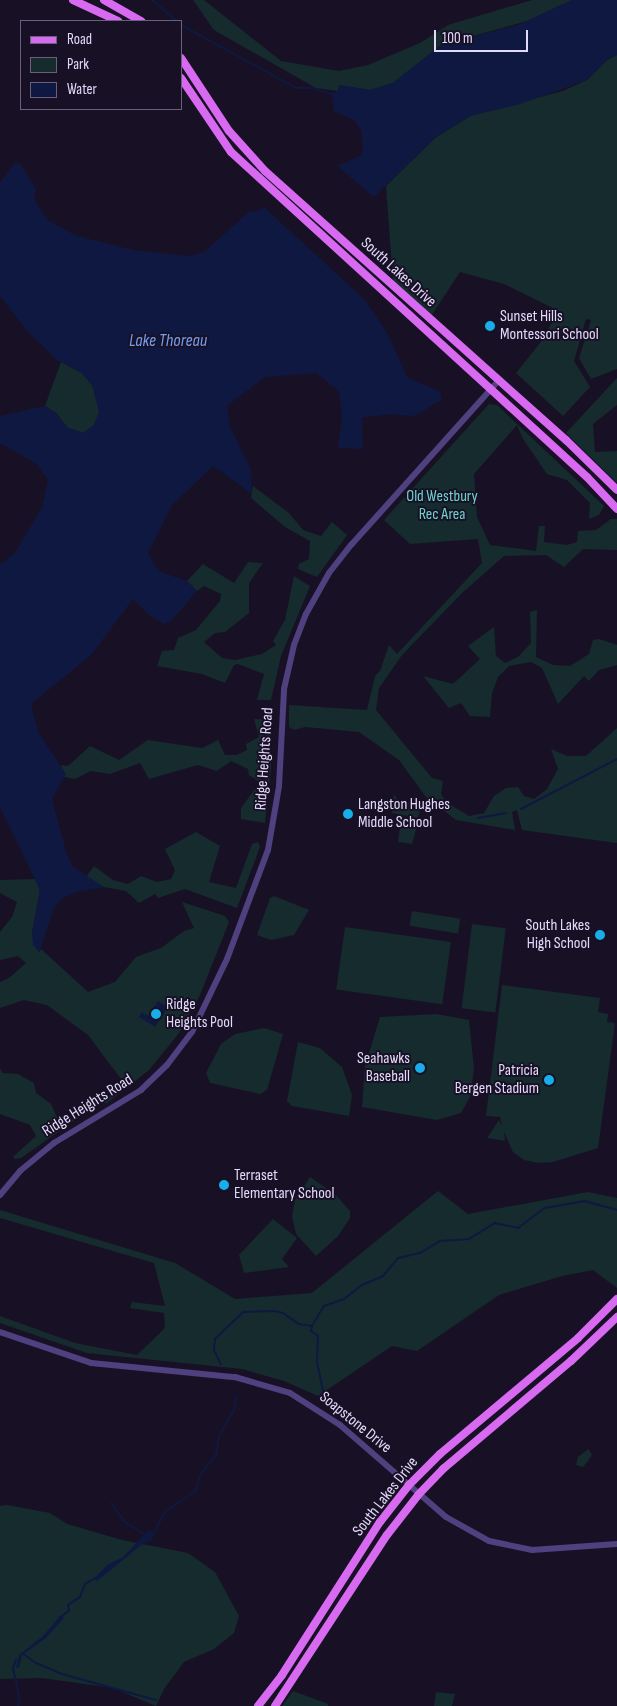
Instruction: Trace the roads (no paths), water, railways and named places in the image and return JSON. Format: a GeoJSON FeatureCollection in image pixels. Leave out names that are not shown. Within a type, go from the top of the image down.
{"type":"FeatureCollection","features":[{"type":"Feature","properties":{"kind":"main road"},"geometry":{"type":"LineString","coordinates":[[73,0],[115,19]]}},
{"type":"Feature","properties":{"kind":"main road"},"geometry":{"type":"LineString","coordinates":[[104,0],[115,2],[140,20]]}},
{"type":"Feature","properties":{"kind":"main road"},"geometry":{"type":"LineString","coordinates":[[103,12],[115,2]]}},
{"type":"Feature","properties":{"kind":"main road"},"geometry":{"type":"LineString","coordinates":[[115,2],[115,19]]}},
{"type":"Feature","properties":{"kind":"main road","name":"South Lakes Drive"},"geometry":{"type":"LineString","coordinates":[[182,59],[230,131],[265,171],[499,380],[617,490]]}},
{"type":"Feature","properties":{"kind":"main road","name":"South Lakes Drive"},"geometry":{"type":"LineString","coordinates":[[182,79],[231,152],[617,509]]}},
{"type":"Feature","properties":{"kind":"main road","name":"South Lakes Drive"},"geometry":{"type":"LineString","coordinates":[[258,1706],[282,1675],[380,1522],[409,1485],[452,1443],[578,1338],[617,1299]]}},
{"type":"Feature","properties":{"kind":"main road","name":"South Lakes Drive"},"geometry":{"type":"LineString","coordinates":[[275,1706],[387,1534],[419,1494],[443,1469],[572,1361],[617,1317]]}},
{"type":"Feature","properties":{"kind":"street","name":"Ridge Heights Road"},"geometry":{"type":"LineString","coordinates":[[0,1195],[37,1156],[123,1104],[155,1078],[181,1048],[202,1016],[249,904],[270,844],[279,786],[284,689],[294,645],[306,614],[343,554],[499,380]]}},
{"type":"Feature","properties":{"kind":"street","name":"Soapstone Drive"},"geometry":{"type":"LineString","coordinates":[[0,1332],[91,1363],[235,1376],[282,1389],[328,1415],[419,1494],[462,1528],[507,1546],[540,1550],[617,1544]]}},
{"type":"Feature","properties":{"kind":"water"},"geometry":{"type":"Polygon","coordinates":[[[572,0],[617,0],[617,55],[607,60],[587,80],[517,105],[470,116],[435,138],[374,197],[337,166],[362,155],[363,144],[361,130],[354,120],[334,111],[332,94],[338,91],[339,85],[370,90],[393,83],[441,45],[518,25],[572,0]]]}},
{"type":"Feature","properties":{"kind":"water","name":"Lake Thoreau"},"geometry":{"type":"Polygon","coordinates":[[[15,163],[21,165],[36,189],[34,199],[47,220],[77,236],[133,250],[189,256],[204,252],[250,211],[256,212],[264,207],[365,300],[388,334],[407,377],[440,392],[442,399],[415,416],[387,414],[362,418],[363,449],[338,448],[342,417],[339,391],[316,373],[265,377],[227,406],[230,427],[251,470],[252,494],[213,466],[172,505],[148,553],[158,571],[187,581],[197,591],[171,621],[164,624],[150,616],[133,599],[91,655],[31,704],[38,732],[66,774],[52,799],[67,855],[73,867],[104,887],[76,892],[61,899],[54,908],[39,952],[33,945],[32,933],[40,890],[0,807],[0,564],[15,553],[42,507],[48,480],[37,464],[0,443],[0,416],[45,406],[56,413],[68,428],[83,433],[94,425],[99,412],[92,385],[82,373],[57,360],[27,331],[0,296],[0,183],[15,163]]]}},
{"type":"Feature","properties":{"kind":"water","name":"Ridge Heights Pool"},"geometry":{"type":"Polygon","coordinates":[[[158,1001],[168,1007],[155,1027],[139,1017],[142,1012],[148,1016],[158,1001]]]}},
{"type":"Feature","properties":{"kind":"water"},"geometry":{"type":"Polygon","coordinates":[[[149,1530],[154,1533],[151,1537],[97,1581],[94,1579],[107,1565],[123,1557],[149,1530]]]}},
{"type":"Feature","properties":{"kind":"water"},"geometry":{"type":"Polygon","coordinates":[[[61,1615],[64,1618],[46,1638],[22,1655],[19,1668],[16,1668],[19,1655],[43,1636],[61,1615]]]}},
{"type":"Feature","properties":{"kind":"waterway"},"geometry":{"type":"LineString","coordinates":[[152,0],[176,20]]}},
{"type":"Feature","properties":{"kind":"waterway"},"geometry":{"type":"LineString","coordinates":[[182,26],[296,88],[313,88],[332,94]]}},
{"type":"Feature","properties":{"kind":"waterway"},"geometry":{"type":"LineString","coordinates":[[521,809],[617,759]]}},
{"type":"Feature","properties":{"kind":"waterway"},"geometry":{"type":"LineString","coordinates":[[478,818],[507,813]]}},
{"type":"Feature","properties":{"kind":"waterway"},"geometry":{"type":"LineString","coordinates":[[325,1400],[317,1362],[318,1336],[311,1331],[324,1306],[344,1299],[362,1285],[383,1276],[398,1258],[420,1253],[440,1241],[469,1239],[495,1223],[518,1228],[545,1208],[584,1201],[617,1210]]}},
{"type":"Feature","properties":{"kind":"waterway"},"geometry":{"type":"LineString","coordinates":[[221,1364],[214,1350],[215,1339],[243,1312],[274,1311],[283,1313],[299,1324],[312,1326]]}},
{"type":"Feature","properties":{"kind":"waterway"},"geometry":{"type":"LineString","coordinates":[[142,1544],[151,1539],[165,1512],[196,1490],[201,1473],[216,1455],[219,1436],[234,1410],[236,1396]]}},
{"type":"Feature","properties":{"kind":"waterway"},"geometry":{"type":"LineString","coordinates":[[111,1503],[125,1522],[147,1536]]}},
{"type":"Feature","properties":{"kind":"waterway"},"geometry":{"type":"LineString","coordinates":[[60,1617],[69,1611],[68,1605],[80,1597],[85,1584],[95,1578]]}},
{"type":"Feature","properties":{"kind":"waterway"},"geometry":{"type":"LineString","coordinates":[[22,1653],[36,1663],[62,1674],[156,1700]]}},
{"type":"Feature","properties":{"kind":"waterway"},"geometry":{"type":"LineString","coordinates":[[16,1660],[13,1668],[20,1700],[18,1706]]}},
{"type":"Feature","properties":{"kind":"place","name":"Sunset Hills Montessori School"},"geometry":{"type":"Point","coordinates":[490,326]}},
{"type":"Feature","properties":{"kind":"place","name":"Langston Hughes Middle School"},"geometry":{"type":"Point","coordinates":[348,814]}},
{"type":"Feature","properties":{"kind":"place","name":"South Lakes High School"},"geometry":{"type":"Point","coordinates":[600,935]}},
{"type":"Feature","properties":{"kind":"place","name":"Ridge Heights Pool"},"geometry":{"type":"Point","coordinates":[156,1014]}},
{"type":"Feature","properties":{"kind":"place","name":"Seahawks Baseball"},"geometry":{"type":"Point","coordinates":[420,1068]}},
{"type":"Feature","properties":{"kind":"place","name":"Patricia Bergen Stadium"},"geometry":{"type":"Point","coordinates":[549,1080]}},
{"type":"Feature","properties":{"kind":"place","name":"Terraset Elementary School"},"geometry":{"type":"Point","coordinates":[224,1185]}},
{"type":"Feature","properties":{"kind":"park label","name":"Old Westbury Rec Area"},"geometry":{"type":"Point","coordinates":[442,506]}}]}
